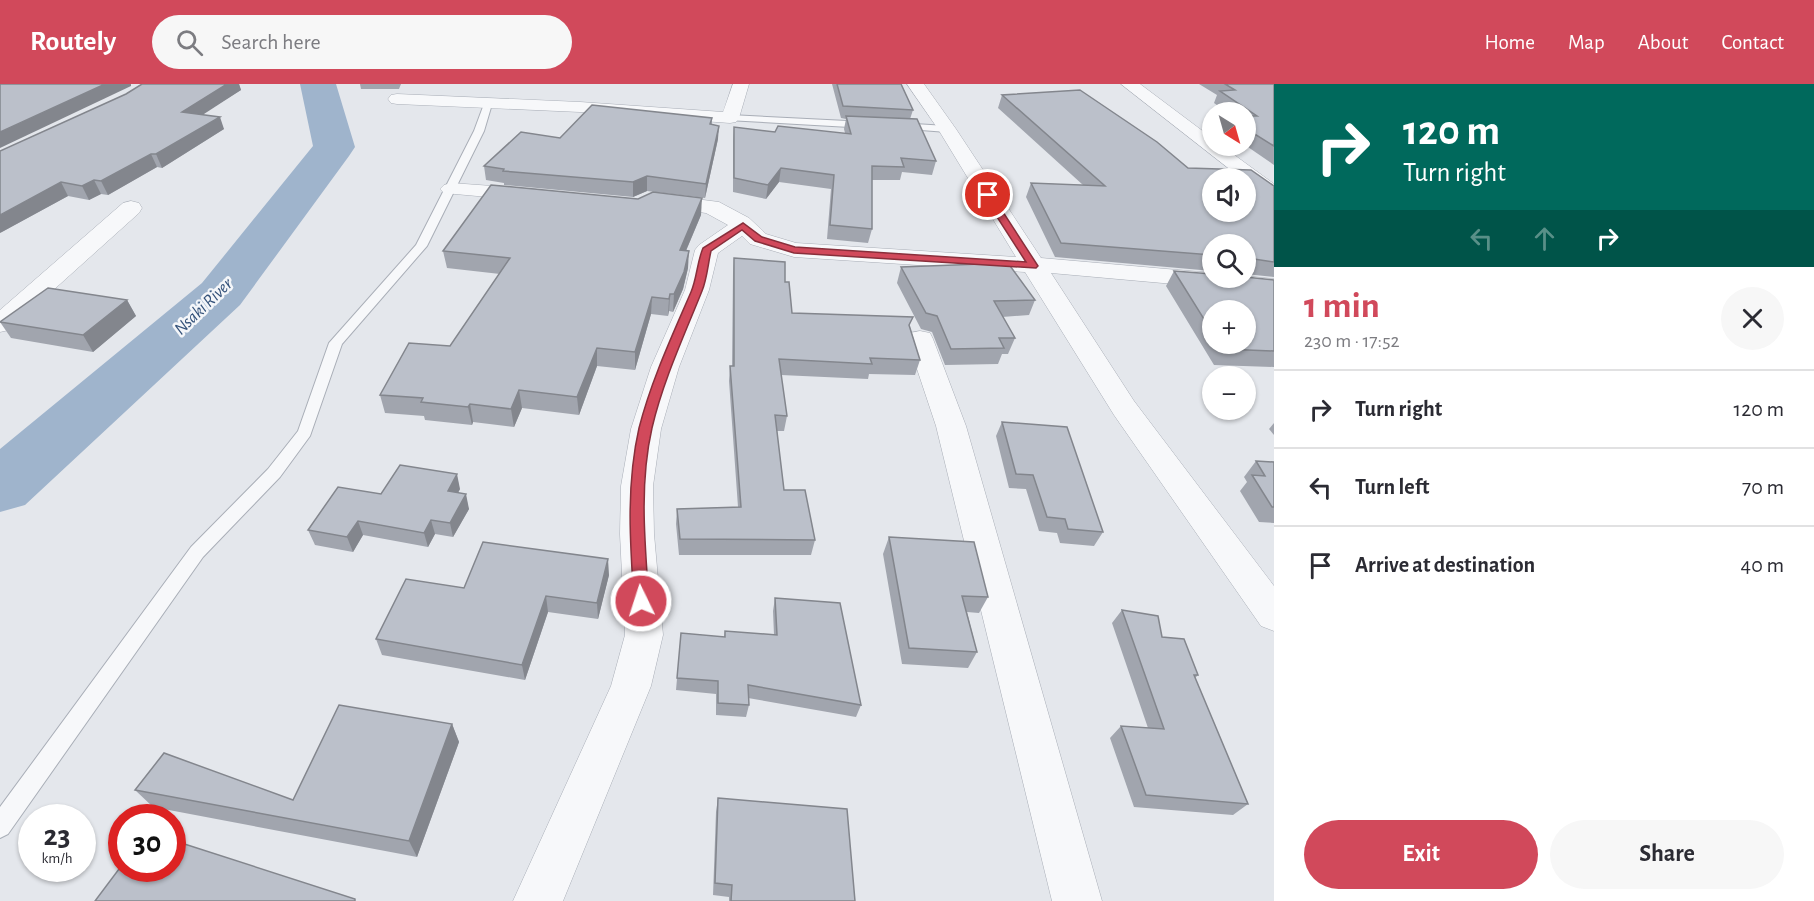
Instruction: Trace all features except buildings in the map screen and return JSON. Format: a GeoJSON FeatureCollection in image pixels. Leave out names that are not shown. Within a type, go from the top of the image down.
{"type":"FeatureCollection","features":[{"type":"Feature","properties":{"kind":"street"},"geometry":{"type":"LineString","coordinates":[[397,99],[580,107],[730,118],[741,84]]}},
{"type":"Feature","properties":{"kind":"street"},"geometry":{"type":"LineString","coordinates":[[915,84],[947,129],[1124,408],[1274,615]]}},
{"type":"Feature","properties":{"kind":"street"},"geometry":{"type":"LineString","coordinates":[[1129,84],[1274,194]]}},
{"type":"Feature","properties":{"kind":"street"},"geometry":{"type":"LineString","coordinates":[[451,189],[552,198]]}},
{"type":"Feature","properties":{"kind":"street"},"geometry":{"type":"LineString","coordinates":[[638,206],[647,199],[711,207],[743,225],[759,239],[794,250],[1099,269],[1274,286]]}},
{"type":"Feature","properties":{"kind":"street"},"geometry":{"type":"LineString","coordinates":[[0,324],[131,208]]}},
{"type":"Feature","properties":{"kind":"street"},"geometry":{"type":"LineString","coordinates":[[538,901],[631,686],[644,635],[637,534],[638,486],[646,429],[665,368],[697,290],[707,250],[743,225]]}},
{"type":"Feature","properties":{"kind":"street"},"geometry":{"type":"LineString","coordinates":[[920,339],[951,426],[1077,901]]}},
{"type":"Feature","properties":{"kind":"lane"},"geometry":{"type":"LineString","coordinates":[[0,826],[197,552],[274,473],[305,432],[336,343],[421,246],[479,131],[488,104]]}},
{"type":"Feature","properties":{"kind":"lane"},"geometry":{"type":"LineString","coordinates":[[730,118],[875,125]]}},
{"type":"Feature","properties":{"kind":"lane"},"geometry":{"type":"LineString","coordinates":[[886,126],[947,129]]}},
{"type":"Feature","properties":{"kind":"waterway","name":"Nsaki River"},"geometry":{"type":"LineString","coordinates":[[0,487],[221,294],[334,147],[318,84]]}},
{"type":"Feature","properties":{"kind":"route"},"geometry":{"type":"LineString","coordinates":[[641,601],[637,534],[638,486],[646,429],[665,368],[697,290],[707,250],[743,225],[759,239],[794,250],[1033,266],[988,195]]}}]}
